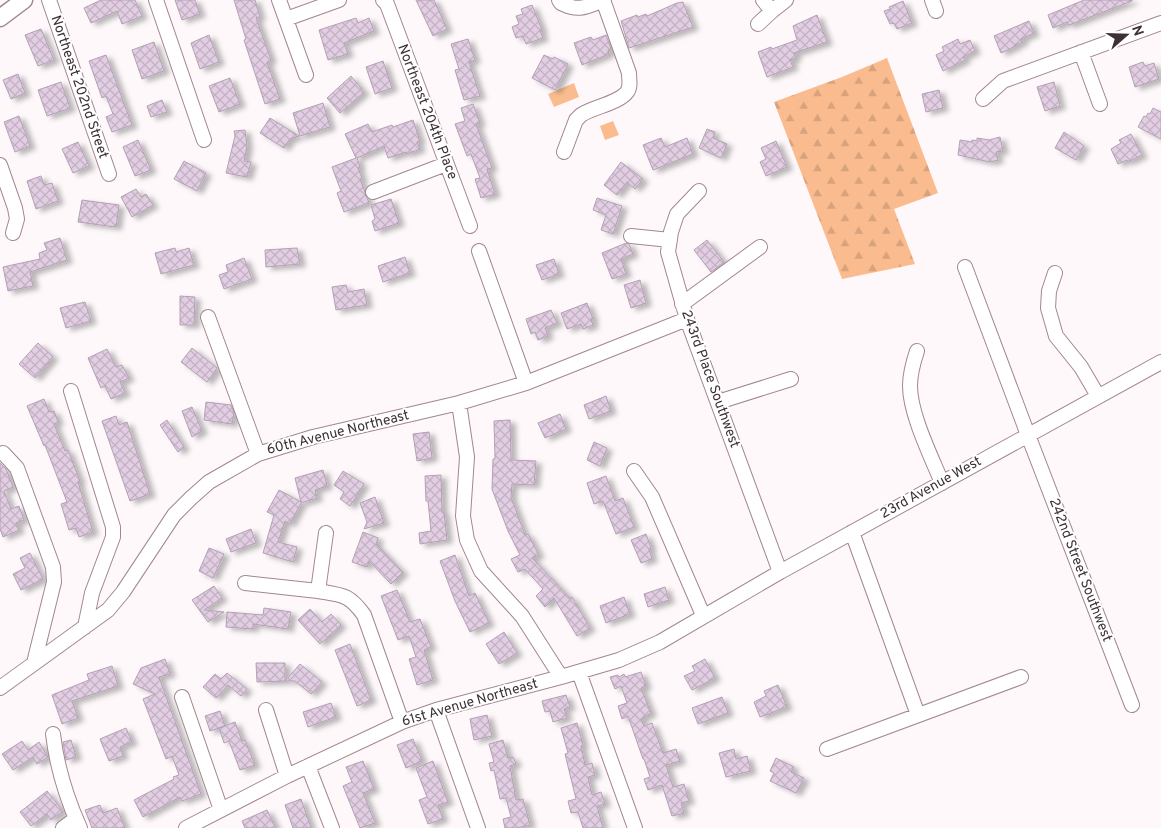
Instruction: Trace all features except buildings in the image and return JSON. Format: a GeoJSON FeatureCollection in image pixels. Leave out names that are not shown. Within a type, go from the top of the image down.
{"type":"FeatureCollection","features":[{"type":"Feature","properties":{"kind":"main road"},"geometry":{"type":"LineString","coordinates":[[0,18],[24,0]]}},
{"type":"Feature","properties":{"kind":"street","name":"Northeast 202nd Street"},"geometry":{"type":"LineString","coordinates":[[49,0],[109,174]]}},
{"type":"Feature","properties":{"kind":"street"},"geometry":{"type":"LineString","coordinates":[[156,0],[204,140]]}},
{"type":"Feature","properties":{"kind":"street"},"geometry":{"type":"LineString","coordinates":[[279,0],[306,75]]}},
{"type":"Feature","properties":{"kind":"street"},"geometry":{"type":"LineString","coordinates":[[286,19],[339,0]]}},
{"type":"Feature","properties":{"kind":"street","name":"Northeast 204th Place"},"geometry":{"type":"LineString","coordinates":[[383,0],[387,4],[470,226]]}},
{"type":"Feature","properties":{"kind":"street"},"geometry":{"type":"LineString","coordinates":[[564,152],[576,120],[581,115],[620,98],[628,92],[630,84],[629,73],[603,0],[580,9],[565,4]]}},
{"type":"Feature","properties":{"kind":"street"},"geometry":{"type":"LineString","coordinates":[[763,0],[772,11]]}},
{"type":"Feature","properties":{"kind":"street"},"geometry":{"type":"LineString","coordinates":[[758,24],[786,0]]}},
{"type":"Feature","properties":{"kind":"street"},"geometry":{"type":"LineString","coordinates":[[983,99],[1003,81],[1161,23]]}},
{"type":"Feature","properties":{"kind":"street"},"geometry":{"type":"LineString","coordinates":[[1081,52],[1100,104]]}},
{"type":"Feature","properties":{"kind":"street"},"geometry":{"type":"LineString","coordinates":[[372,192],[446,164]]}},
{"type":"Feature","properties":{"kind":"street"},"geometry":{"type":"LineString","coordinates":[[0,165],[15,208],[17,219],[13,233]]}},
{"type":"Feature","properties":{"kind":"street","name":"243rd Place Southwest"},"geometry":{"type":"LineString","coordinates":[[699,191],[677,214],[668,252],[687,319],[780,572]]}},
{"type":"Feature","properties":{"kind":"street"},"geometry":{"type":"LineString","coordinates":[[631,236],[670,240]]}},
{"type":"Feature","properties":{"kind":"street"},"geometry":{"type":"LineString","coordinates":[[682,304],[760,247]]}},
{"type":"Feature","properties":{"kind":"street"},"geometry":{"type":"LineString","coordinates":[[479,251],[526,384]]}},
{"type":"Feature","properties":{"kind":"street","name":"242nd Street Southwest"},"geometry":{"type":"LineString","coordinates":[[965,267],[1132,705]]}},
{"type":"Feature","properties":{"kind":"street"},"geometry":{"type":"LineString","coordinates":[[1055,273],[1049,291],[1048,308],[1056,336],[1081,367],[1098,396]]}},
{"type":"Feature","properties":{"kind":"street"},"geometry":{"type":"LineString","coordinates":[[208,317],[258,454]]}},
{"type":"Feature","properties":{"kind":"street","name":"60th Avenue Northeast"},"geometry":{"type":"LineString","coordinates":[[0,688],[108,610],[123,592],[174,515],[209,482],[258,454],[313,437],[459,404],[526,384],[687,319]]}},
{"type":"Feature","properties":{"kind":"street"},"geometry":{"type":"LineString","coordinates":[[917,351],[911,371],[910,387],[914,412],[942,482]]}},
{"type":"Feature","properties":{"kind":"street","name":"23rd Avenue West"},"geometry":{"type":"LineString","coordinates":[[703,615],[1161,362]]}},
{"type":"Feature","properties":{"kind":"street"},"geometry":{"type":"LineString","coordinates":[[718,402],[791,379]]}},
{"type":"Feature","properties":{"kind":"street"},"geometry":{"type":"LineString","coordinates":[[70,391],[113,528],[113,537],[92,593],[85,627]]}},
{"type":"Feature","properties":{"kind":"street"},"geometry":{"type":"LineString","coordinates":[[459,404],[467,457],[463,516],[467,540],[481,571],[522,616],[561,677]]}},
{"type":"Feature","properties":{"kind":"street"},"geometry":{"type":"LineString","coordinates":[[3,453],[17,468],[53,567],[54,582],[34,663]]}},
{"type":"Feature","properties":{"kind":"street"},"geometry":{"type":"LineString","coordinates":[[634,472],[652,497],[703,615]]}},
{"type":"Feature","properties":{"kind":"street"},"geometry":{"type":"LineString","coordinates":[[852,532],[918,715]]}},
{"type":"Feature","properties":{"kind":"street"},"geometry":{"type":"LineString","coordinates":[[318,591],[326,533]]}},
{"type":"Feature","properties":{"kind":"street"},"geometry":{"type":"LineString","coordinates":[[245,583],[343,595],[356,603],[364,615],[402,722]]}},
{"type":"Feature","properties":{"kind":"street","name":"61st Avenue Northeast"},"geometry":{"type":"LineString","coordinates":[[186,828],[287,776],[402,722],[436,710],[619,660],[660,642],[703,615]]}},
{"type":"Feature","properties":{"kind":"street"},"geometry":{"type":"LineString","coordinates":[[579,672],[635,828]]}},
{"type":"Feature","properties":{"kind":"street"},"geometry":{"type":"LineString","coordinates":[[827,749],[1021,677]]}},
{"type":"Feature","properties":{"kind":"street"},"geometry":{"type":"LineString","coordinates":[[182,697],[221,810]]}},
{"type":"Feature","properties":{"kind":"street"},"geometry":{"type":"LineString","coordinates":[[266,710],[287,776]]}},
{"type":"Feature","properties":{"kind":"street"},"geometry":{"type":"LineString","coordinates":[[436,710],[478,828]]}},
{"type":"Feature","properties":{"kind":"street"},"geometry":{"type":"LineString","coordinates":[[53,734],[56,761],[66,794],[78,823],[62,828]]}},
{"type":"Feature","properties":{"kind":"street"},"geometry":{"type":"LineString","coordinates":[[308,766],[332,828]]}},
{"type":"Feature","properties":{"kind":"green space"},"geometry":{"type":"Polygon","coordinates":[[[887,58],[938,193],[894,209],[915,264],[842,279],[774,102],[887,58]]]}},
{"type":"Feature","properties":{"kind":"green space"},"geometry":{"type":"Polygon","coordinates":[[[574,83],[579,97],[554,107],[548,94],[574,83]]]}},
{"type":"Feature","properties":{"kind":"green space"},"geometry":{"type":"Polygon","coordinates":[[[613,121],[619,135],[605,140],[600,126],[613,121]]]}}]}
